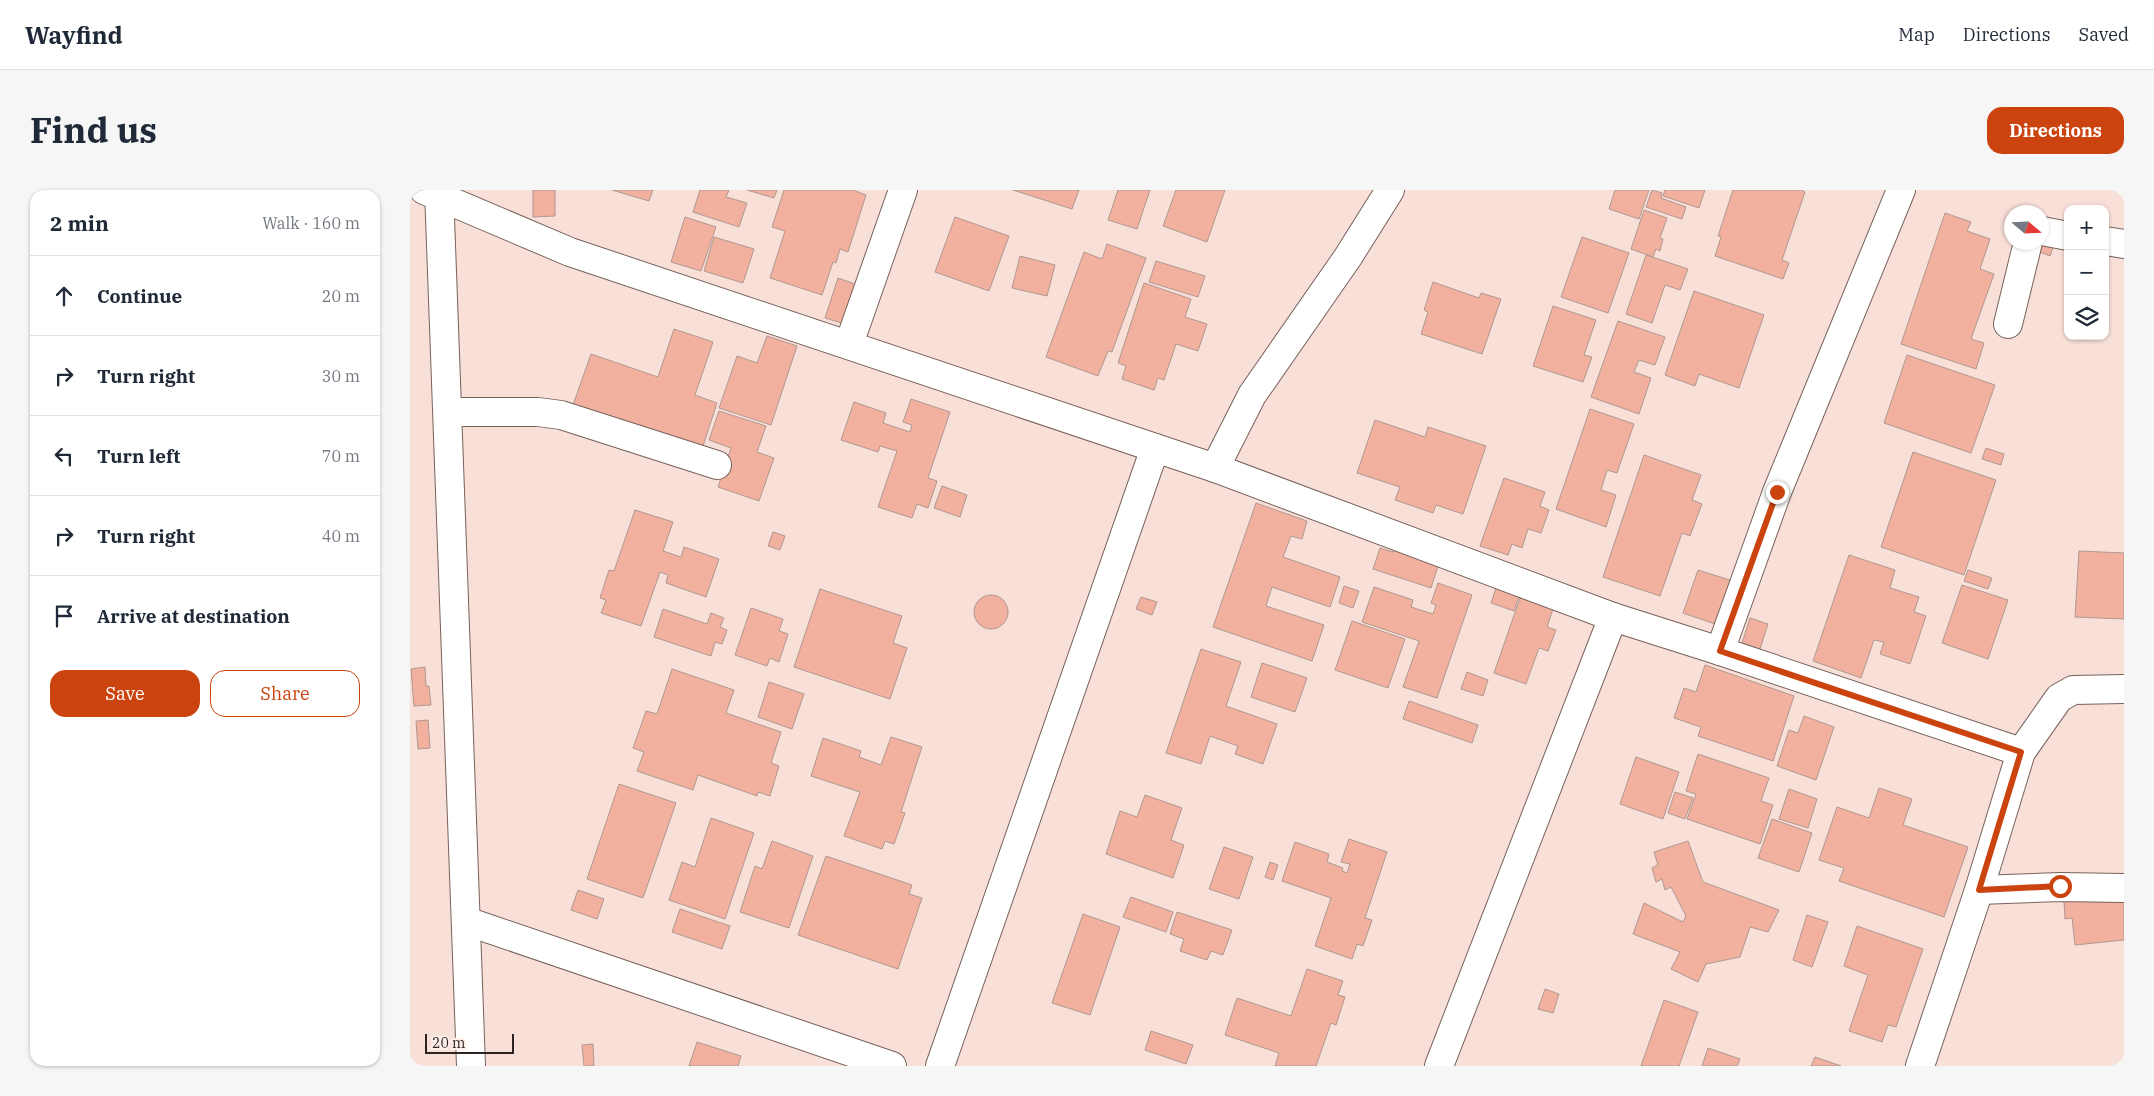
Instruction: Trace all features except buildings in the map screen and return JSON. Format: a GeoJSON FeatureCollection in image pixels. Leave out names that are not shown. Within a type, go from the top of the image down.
{"type":"FeatureCollection","features":[{"type":"Feature","properties":{"kind":"street"},"geometry":{"type":"LineString","coordinates":[[849,344],[903,190]]}},
{"type":"Feature","properties":{"kind":"street"},"geometry":{"type":"LineString","coordinates":[[1215,468],[1252,395],[1348,257],[1390,190]]}},
{"type":"Feature","properties":{"kind":"street"},"geometry":{"type":"LineString","coordinates":[[1720,651],[1777,492],[1901,190]]}},
{"type":"Feature","properties":{"kind":"street"},"geometry":{"type":"LineString","coordinates":[[471,1066],[448,412],[434,192],[570,252],[1215,468],[1613,617],[2021,752]]}},
{"type":"Feature","properties":{"kind":"street"},"geometry":{"type":"LineString","coordinates":[[2049,232],[2064,235]]}},
{"type":"Feature","properties":{"kind":"street"},"geometry":{"type":"LineString","coordinates":[[2109,242],[2124,244]]}},
{"type":"Feature","properties":{"kind":"street"},"geometry":{"type":"LineString","coordinates":[[2008,324],[2026,250]]}},
{"type":"Feature","properties":{"kind":"street"},"geometry":{"type":"LineString","coordinates":[[448,412],[538,412],[560,415],[717,465]]}},
{"type":"Feature","properties":{"kind":"street"},"geometry":{"type":"LineString","coordinates":[[940,1066],[1155,448]]}},
{"type":"Feature","properties":{"kind":"street"},"geometry":{"type":"LineString","coordinates":[[1439,1066],[1613,617]]}},
{"type":"Feature","properties":{"kind":"street"},"geometry":{"type":"LineString","coordinates":[[1920,1066],[1979,890],[2021,752],[2059,698],[2072,690],[2124,690]]}},
{"type":"Feature","properties":{"kind":"street"},"geometry":{"type":"LineString","coordinates":[[1979,890],[2060,886],[2124,888]]}},
{"type":"Feature","properties":{"kind":"street"},"geometry":{"type":"LineString","coordinates":[[466,921],[892,1066]]}},
{"type":"Feature","properties":{"kind":"route"},"geometry":{"type":"LineString","coordinates":[[1777,492],[1720,651],[2021,752],[1979,890],[2060,886]]}}]}
